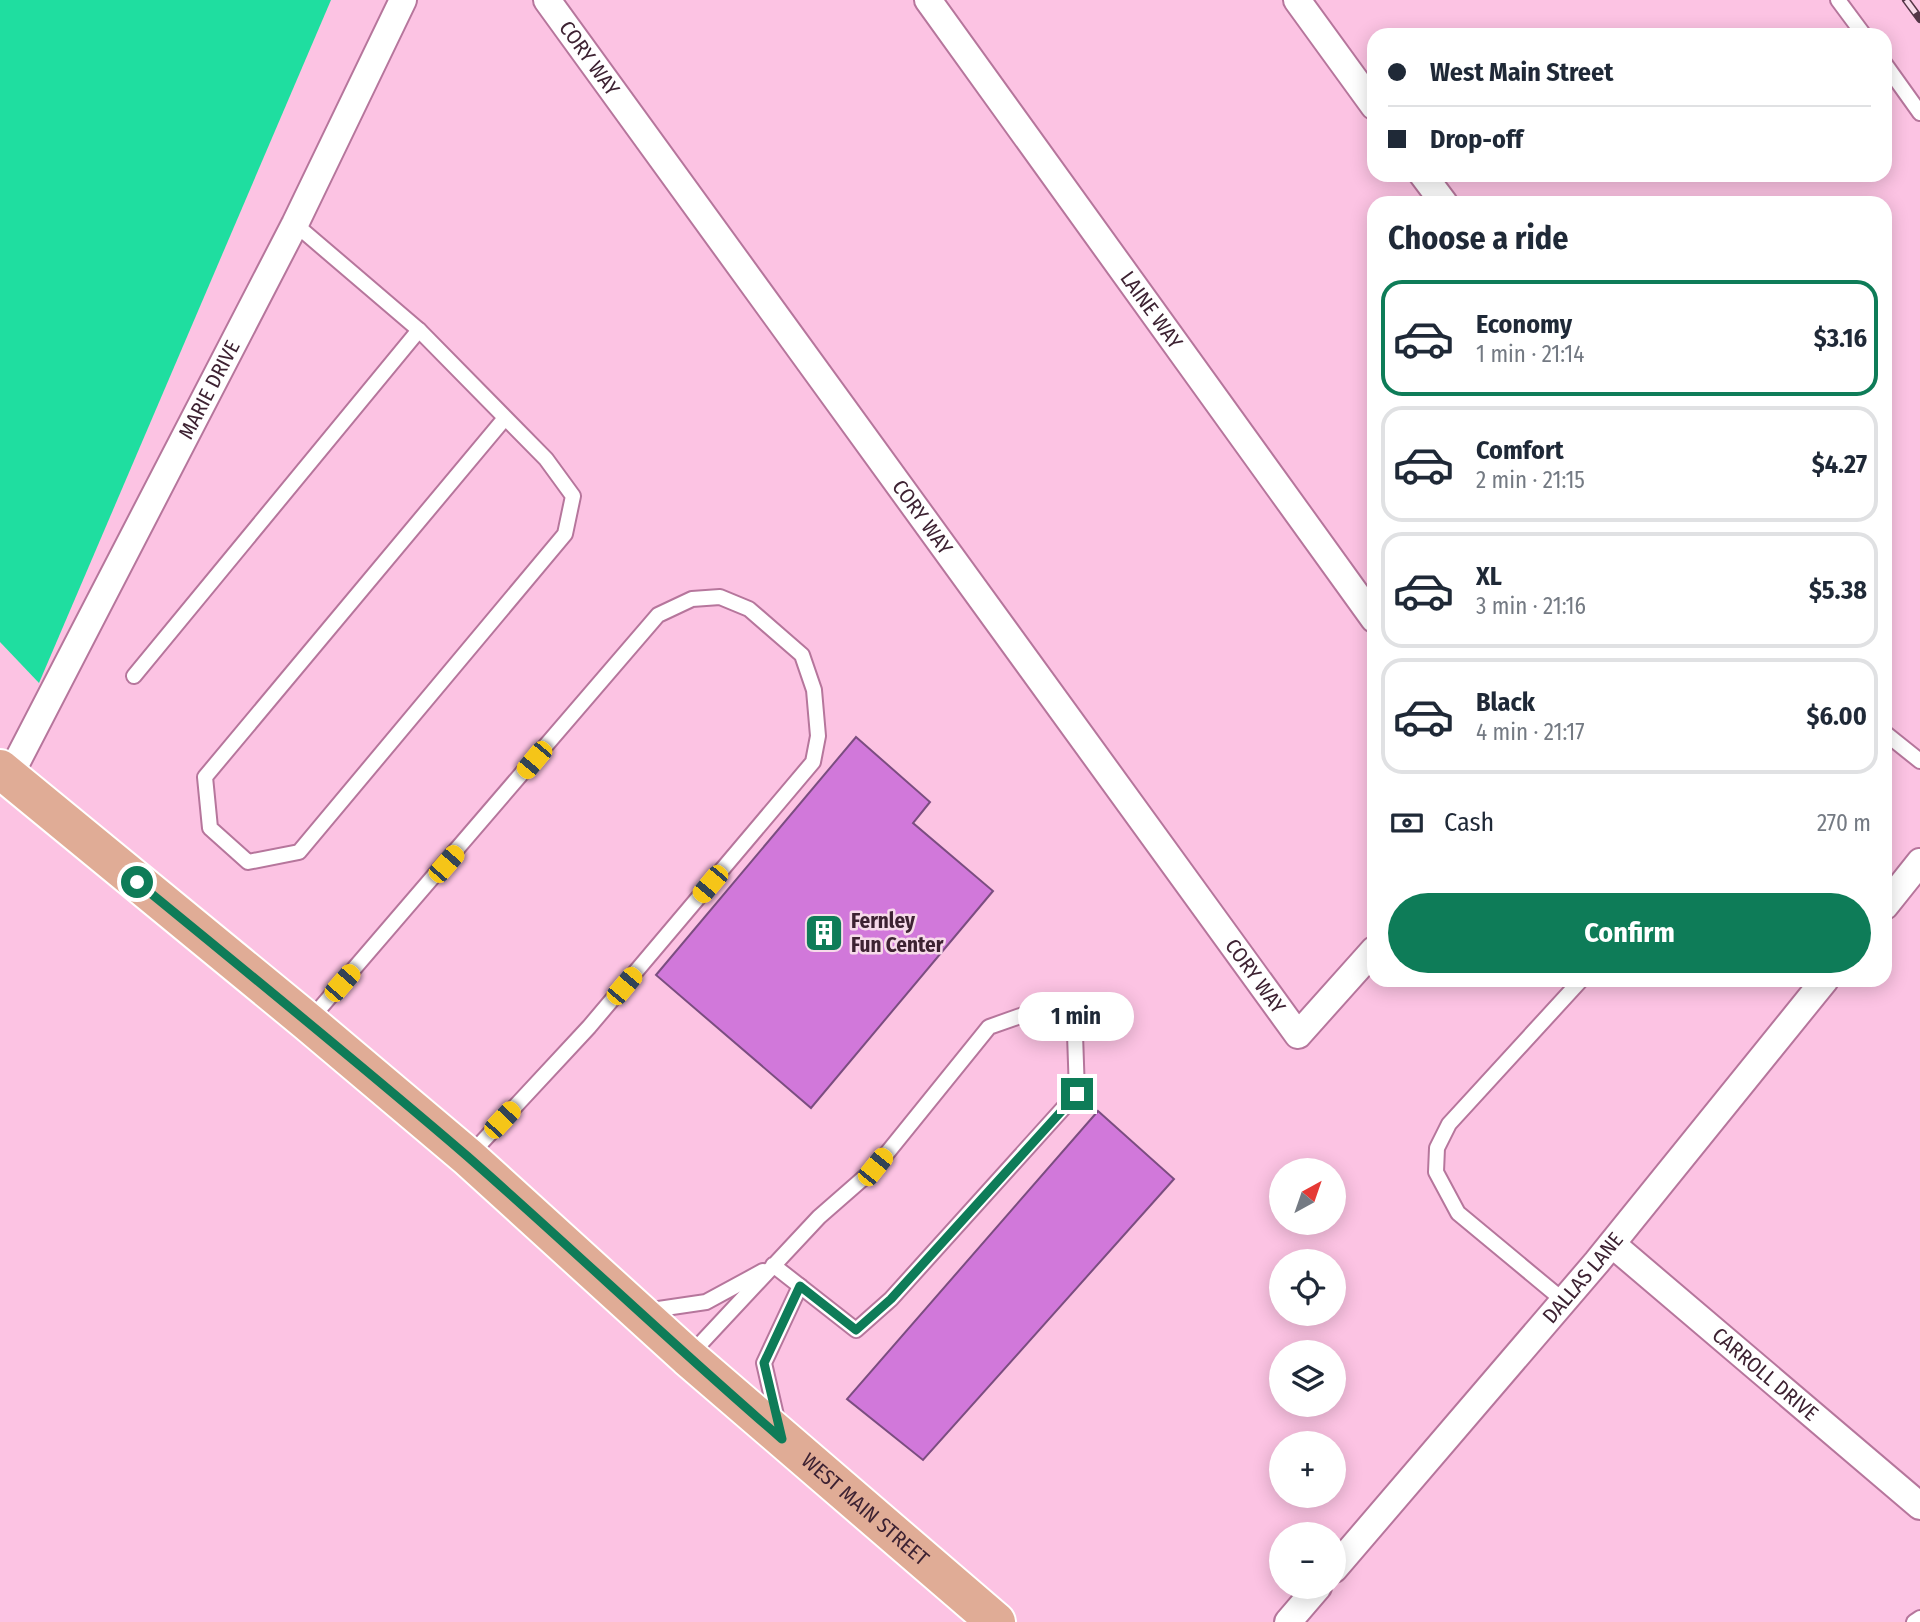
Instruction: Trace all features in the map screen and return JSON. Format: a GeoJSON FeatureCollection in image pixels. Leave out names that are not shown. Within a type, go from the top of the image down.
{"type":"FeatureCollection","features":[{"type":"Feature","properties":{"kind":"main road","name":"WEST MAIN STREET"},"geometry":{"type":"LineString","coordinates":[[5,773],[468,1157],[688,1357],[996,1622]]}},
{"type":"Feature","properties":{"kind":"street","name":"MARIE DRIVE"},"geometry":{"type":"LineString","coordinates":[[5,773],[295,224],[403,0]]}},
{"type":"Feature","properties":{"kind":"street","name":"CORY WAY"},"geometry":{"type":"LineString","coordinates":[[547,0],[1298,1034],[1367,958]]}},
{"type":"Feature","properties":{"kind":"street","name":"LAINE WAY"},"geometry":{"type":"LineString","coordinates":[[928,0],[1367,609]]}},
{"type":"Feature","properties":{"kind":"street"},"geometry":{"type":"LineString","coordinates":[[1297,0],[1367,96]]}},
{"type":"Feature","properties":{"kind":"street"},"geometry":{"type":"LineString","coordinates":[[1892,897],[1920,862]]}},
{"type":"Feature","properties":{"kind":"street","name":"DALLAS LANE"},"geometry":{"type":"LineString","coordinates":[[1346,1555],[1612,1244],[1819,987]]}},
{"type":"Feature","properties":{"kind":"street","name":"CARROLL DRIVE"},"geometry":{"type":"LineString","coordinates":[[1612,1244],[1920,1506]]}},
{"type":"Feature","properties":{"kind":"street"},"geometry":{"type":"LineString","coordinates":[[1288,1622],[1308,1599]]}},
{"type":"Feature","properties":{"kind":"lane"},"geometry":{"type":"LineString","coordinates":[[1838,0],[1859,28]]}},
{"type":"Feature","properties":{"kind":"lane"},"geometry":{"type":"LineString","coordinates":[[1892,74],[1920,113]]}},
{"type":"Feature","properties":{"kind":"lane"},"geometry":{"type":"LineString","coordinates":[[295,224],[419,330],[546,459],[573,496],[565,534],[299,852],[248,862],[209,828],[205,778],[505,418]]}},
{"type":"Feature","properties":{"kind":"lane"},"geometry":{"type":"LineString","coordinates":[[134,676],[419,330]]}},
{"type":"Feature","properties":{"kind":"lane"},"geometry":{"type":"LineString","coordinates":[[308,1022],[659,615],[692,599],[720,597],[749,609],[802,655],[814,690],[818,736],[813,762],[589,1027],[468,1157]]}},
{"type":"Feature","properties":{"kind":"lane"},"geometry":{"type":"LineString","coordinates":[[1892,739],[1920,761]]}},
{"type":"Feature","properties":{"kind":"lane"},"geometry":{"type":"LineString","coordinates":[[1564,1301],[1458,1213],[1436,1172],[1437,1148],[1449,1124],[1575,987]]}},
{"type":"Feature","properties":{"kind":"lane"},"geometry":{"type":"LineString","coordinates":[[688,1357],[774,1265],[819,1217],[875,1167],[989,1027],[1040,1009],[1074,1034],[1077,1094],[882,1307],[856,1330],[774,1265]]}},
{"type":"Feature","properties":{"kind":"lane"},"geometry":{"type":"LineString","coordinates":[[638,1312],[706,1302],[774,1265]]}},
{"type":"Feature","properties":{"kind":"lane"},"geometry":{"type":"LineString","coordinates":[[782,1439],[764,1363],[800,1286]]}},
{"type":"Feature","properties":{"kind":"lane"},"geometry":{"type":"LineString","coordinates":[[1914,1622],[1920,1618]]}},
{"type":"Feature","properties":{"kind":"green space"},"geometry":{"type":"Polygon","coordinates":[[[0,0],[331,0],[39,683],[0,642],[0,0]]]}},
{"type":"Feature","properties":{"kind":"building","name":"Fernley Fun Center"},"geometry":{"type":"Polygon","coordinates":[[[856,737],[930,802],[913,823],[993,891],[811,1108],[656,975],[856,737]]]}},
{"type":"Feature","properties":{"kind":"building"},"geometry":{"type":"Polygon","coordinates":[[[1098,1111],[1174,1179],[923,1460],[847,1399],[1098,1111]]]}},
{"type":"Feature","properties":{"kind":"railway"},"geometry":{"type":"LineString","coordinates":[[1906,0],[1920,19]]}},
{"type":"Feature","properties":{"kind":"place","name":"Fernley Fun Center"},"geometry":{"type":"Point","coordinates":[824,933]}},
{"type":"Feature","properties":{"kind":"route"},"geometry":{"type":"LineString","coordinates":[[137,882],[468,1157],[782,1439],[764,1363],[800,1286],[856,1330],[891,1299],[1077,1094]]}}]}
